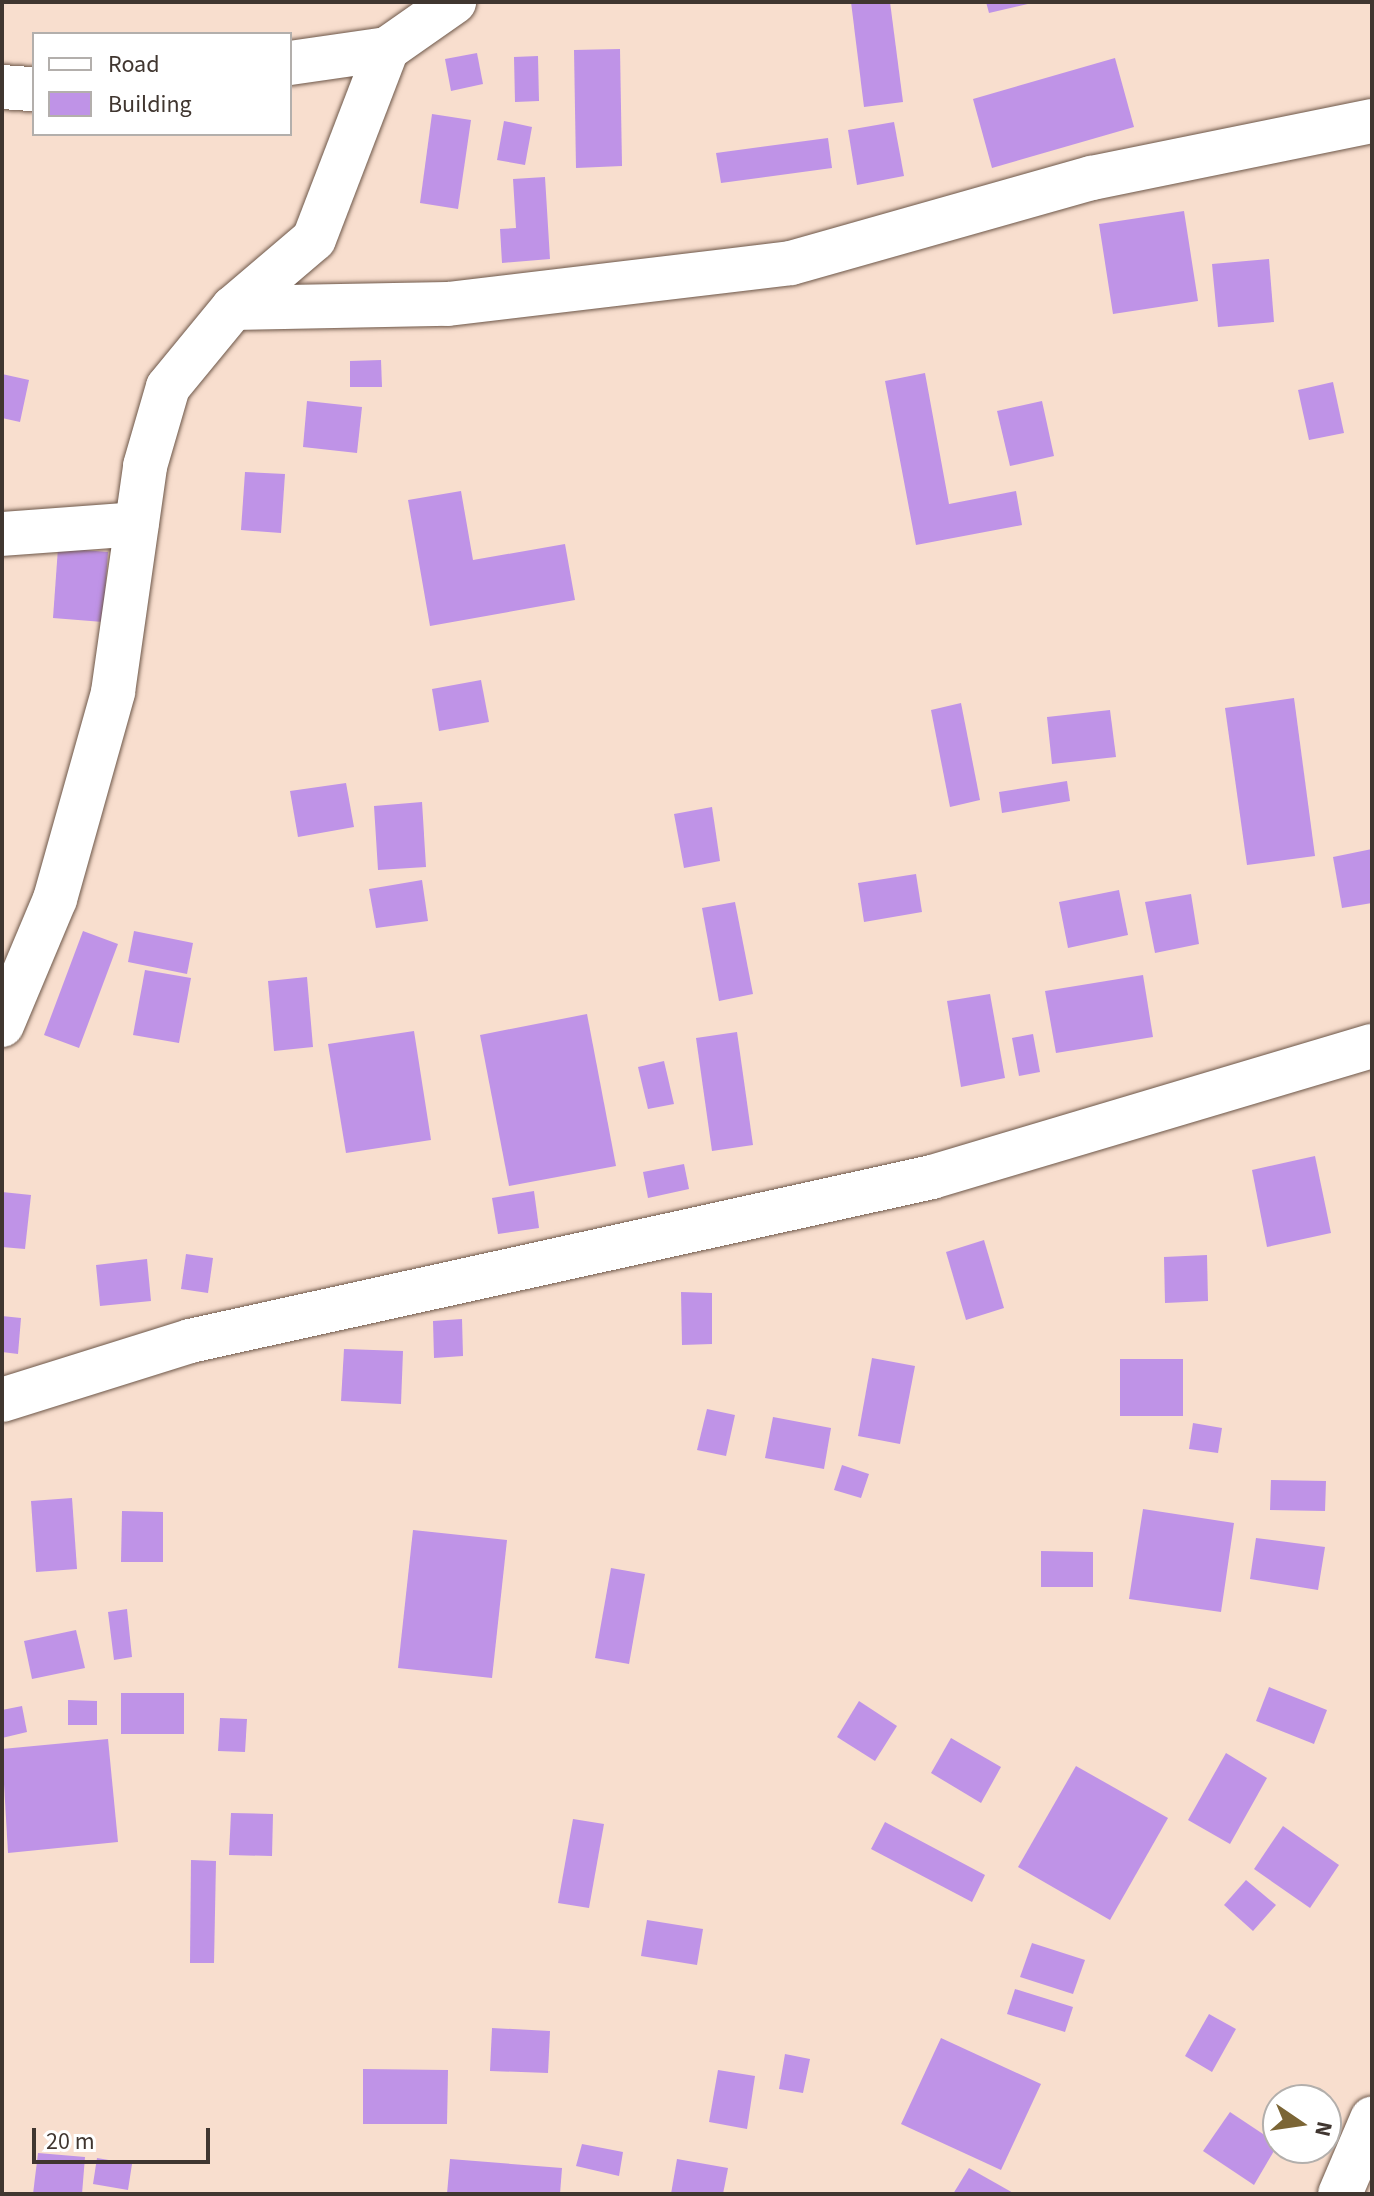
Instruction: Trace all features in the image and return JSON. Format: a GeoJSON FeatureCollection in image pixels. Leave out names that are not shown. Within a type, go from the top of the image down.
{"type":"FeatureCollection","features":[{"type":"Feature","properties":{"kind":"street"},"geometry":{"type":"LineString","coordinates":[[292,63],[387,49],[454,2]]}},
{"type":"Feature","properties":{"kind":"street"},"geometry":{"type":"LineString","coordinates":[[2,1025],[55,899],[113,692],[137,524],[168,387],[233,308],[314,239],[387,49]]}},
{"type":"Feature","properties":{"kind":"street"},"geometry":{"type":"LineString","coordinates":[[2,87],[32,89]]}},
{"type":"Feature","properties":{"kind":"street"},"geometry":{"type":"LineString","coordinates":[[233,308],[448,304],[791,263],[1092,178],[1372,121]]}},
{"type":"Feature","properties":{"kind":"street"},"geometry":{"type":"LineString","coordinates":[[2,534],[137,524]]}},
{"type":"Feature","properties":{"kind":"street"},"geometry":{"type":"LineString","coordinates":[[2,1400],[190,1341],[932,1177],[1372,1046]]}},
{"type":"Feature","properties":{"kind":"street"},"geometry":{"type":"LineString","coordinates":[[1340,2194],[1372,2119]]}},
{"type":"Feature","properties":{"kind":"building"},"geometry":{"type":"Polygon","coordinates":[[[851,2],[890,2],[903,102],[864,107],[851,2]]]}},
{"type":"Feature","properties":{"kind":"building"},"geometry":{"type":"Polygon","coordinates":[[[986,2],[1032,2],[1032,3],[989,13],[986,2]]]}},
{"type":"Feature","properties":{"kind":"building"},"geometry":{"type":"Polygon","coordinates":[[[620,49],[622,166],[576,168],[574,50],[620,49]]]}},
{"type":"Feature","properties":{"kind":"building"},"geometry":{"type":"Polygon","coordinates":[[[477,53],[483,84],[451,91],[445,59],[477,53]]]}},
{"type":"Feature","properties":{"kind":"building"},"geometry":{"type":"Polygon","coordinates":[[[538,56],[539,101],[515,102],[514,57],[538,56]]]}},
{"type":"Feature","properties":{"kind":"building"},"geometry":{"type":"Polygon","coordinates":[[[1115,58],[1134,127],[992,168],[973,99],[1115,58]]]}},
{"type":"Feature","properties":{"kind":"building"},"geometry":{"type":"Polygon","coordinates":[[[432,114],[471,120],[458,209],[420,203],[432,114]]]}},
{"type":"Feature","properties":{"kind":"building"},"geometry":{"type":"Polygon","coordinates":[[[504,121],[532,127],[525,165],[497,160],[504,121]]]}},
{"type":"Feature","properties":{"kind":"building"},"geometry":{"type":"Polygon","coordinates":[[[894,122],[904,176],[857,185],[848,130],[894,122]]]}},
{"type":"Feature","properties":{"kind":"building"},"geometry":{"type":"Polygon","coordinates":[[[828,138],[832,168],[721,183],[716,153],[828,138]]]}},
{"type":"Feature","properties":{"kind":"building"},"geometry":{"type":"Polygon","coordinates":[[[545,177],[550,259],[502,263],[500,229],[516,228],[513,179],[545,177]]]}},
{"type":"Feature","properties":{"kind":"building"},"geometry":{"type":"Polygon","coordinates":[[[1184,211],[1198,301],[1113,314],[1099,224],[1184,211]]]}},
{"type":"Feature","properties":{"kind":"building"},"geometry":{"type":"Polygon","coordinates":[[[1269,259],[1274,322],[1218,327],[1212,264],[1269,259]]]}},
{"type":"Feature","properties":{"kind":"building"},"geometry":{"type":"Polygon","coordinates":[[[381,360],[382,387],[350,387],[350,361],[381,360]]]}},
{"type":"Feature","properties":{"kind":"building"},"geometry":{"type":"Polygon","coordinates":[[[925,373],[949,504],[1016,491],[1022,525],[916,545],[885,381],[925,373]]]}},
{"type":"Feature","properties":{"kind":"building"},"geometry":{"type":"Polygon","coordinates":[[[2,374],[29,380],[20,422],[2,418],[2,374]]]}},
{"type":"Feature","properties":{"kind":"building"},"geometry":{"type":"Polygon","coordinates":[[[1333,382],[1344,433],[1309,440],[1298,390],[1333,382]]]}},
{"type":"Feature","properties":{"kind":"building"},"geometry":{"type":"Polygon","coordinates":[[[307,401],[362,407],[357,453],[303,447],[307,401]]]}},
{"type":"Feature","properties":{"kind":"building"},"geometry":{"type":"Polygon","coordinates":[[[1042,401],[1054,456],[1010,466],[997,411],[1042,401]]]}},
{"type":"Feature","properties":{"kind":"building"},"geometry":{"type":"Polygon","coordinates":[[[245,472],[285,474],[281,533],[241,530],[245,472]]]}},
{"type":"Feature","properties":{"kind":"building"},"geometry":{"type":"Polygon","coordinates":[[[461,491],[473,560],[565,544],[575,600],[430,626],[408,500],[461,491]]]}},
{"type":"Feature","properties":{"kind":"building"},"geometry":{"type":"Polygon","coordinates":[[[58,548],[108,552],[103,622],[53,618],[58,548]]]}},
{"type":"Feature","properties":{"kind":"building"},"geometry":{"type":"Polygon","coordinates":[[[481,680],[489,722],[439,731],[432,689],[481,680]]]}},
{"type":"Feature","properties":{"kind":"building"},"geometry":{"type":"Polygon","coordinates":[[[1294,698],[1315,856],[1247,865],[1225,708],[1294,698]]]}},
{"type":"Feature","properties":{"kind":"building"},"geometry":{"type":"Polygon","coordinates":[[[961,703],[980,800],[950,807],[931,710],[961,703]]]}},
{"type":"Feature","properties":{"kind":"building"},"geometry":{"type":"Polygon","coordinates":[[[1110,710],[1116,757],[1052,764],[1047,717],[1110,710]]]}},
{"type":"Feature","properties":{"kind":"building"},"geometry":{"type":"Polygon","coordinates":[[[1067,781],[1070,801],[1002,813],[999,792],[1067,781]]]}},
{"type":"Feature","properties":{"kind":"building"},"geometry":{"type":"Polygon","coordinates":[[[346,783],[354,827],[298,837],[290,791],[346,783]]]}},
{"type":"Feature","properties":{"kind":"building"},"geometry":{"type":"Polygon","coordinates":[[[422,802],[426,867],[378,870],[374,806],[422,802]]]}},
{"type":"Feature","properties":{"kind":"building"},"geometry":{"type":"Polygon","coordinates":[[[712,807],[720,861],[684,868],[674,814],[712,807]]]}},
{"type":"Feature","properties":{"kind":"building"},"geometry":{"type":"Polygon","coordinates":[[[1372,849],[1372,903],[1342,908],[1333,857],[1372,849]]]}},
{"type":"Feature","properties":{"kind":"building"},"geometry":{"type":"Polygon","coordinates":[[[916,874],[922,912],[864,922],[858,883],[916,874]]]}},
{"type":"Feature","properties":{"kind":"building"},"geometry":{"type":"Polygon","coordinates":[[[422,880],[428,921],[376,928],[369,889],[422,880]]]}},
{"type":"Feature","properties":{"kind":"building"},"geometry":{"type":"Polygon","coordinates":[[[1119,890],[1128,935],[1068,948],[1059,902],[1119,890]]]}},
{"type":"Feature","properties":{"kind":"building"},"geometry":{"type":"Polygon","coordinates":[[[1191,894],[1199,944],[1155,953],[1145,902],[1191,894]]]}},
{"type":"Feature","properties":{"kind":"building"},"geometry":{"type":"Polygon","coordinates":[[[735,902],[753,994],[719,1001],[702,908],[735,902]]]}},
{"type":"Feature","properties":{"kind":"building"},"geometry":{"type":"Polygon","coordinates":[[[83,931],[118,944],[79,1048],[44,1035],[83,931]]]}},
{"type":"Feature","properties":{"kind":"building"},"geometry":{"type":"Polygon","coordinates":[[[134,931],[193,943],[187,974],[128,962],[134,931]]]}},
{"type":"Feature","properties":{"kind":"building"},"geometry":{"type":"Polygon","coordinates":[[[145,970],[191,978],[179,1043],[133,1035],[145,970]]]}},
{"type":"Feature","properties":{"kind":"building"},"geometry":{"type":"Polygon","coordinates":[[[1143,975],[1153,1037],[1056,1053],[1045,991],[1143,975]]]}},
{"type":"Feature","properties":{"kind":"building"},"geometry":{"type":"Polygon","coordinates":[[[307,977],[313,1047],[274,1051],[268,981],[307,977]]]}},
{"type":"Feature","properties":{"kind":"building"},"geometry":{"type":"Polygon","coordinates":[[[990,994],[1005,1078],[961,1087],[947,1001],[990,994]]]}},
{"type":"Feature","properties":{"kind":"building"},"geometry":{"type":"Polygon","coordinates":[[[587,1014],[616,1166],[509,1186],[480,1035],[587,1014]]]}},
{"type":"Feature","properties":{"kind":"building"},"geometry":{"type":"Polygon","coordinates":[[[414,1031],[431,1140],[346,1153],[328,1044],[414,1031]]]}},
{"type":"Feature","properties":{"kind":"building"},"geometry":{"type":"Polygon","coordinates":[[[737,1032],[753,1145],[712,1151],[696,1038],[737,1032]]]}},
{"type":"Feature","properties":{"kind":"building"},"geometry":{"type":"Polygon","coordinates":[[[1033,1034],[1040,1072],[1019,1076],[1012,1038],[1033,1034]]]}},
{"type":"Feature","properties":{"kind":"building"},"geometry":{"type":"Polygon","coordinates":[[[664,1061],[674,1104],[648,1109],[638,1067],[664,1061]]]}},
{"type":"Feature","properties":{"kind":"building"},"geometry":{"type":"Polygon","coordinates":[[[1315,1156],[1331,1233],[1267,1247],[1252,1170],[1315,1156]]]}},
{"type":"Feature","properties":{"kind":"building"},"geometry":{"type":"Polygon","coordinates":[[[684,1164],[689,1189],[648,1198],[643,1172],[684,1164]]]}},
{"type":"Feature","properties":{"kind":"building"},"geometry":{"type":"Polygon","coordinates":[[[534,1191],[539,1228],[498,1234],[492,1198],[534,1191]]]}},
{"type":"Feature","properties":{"kind":"building"},"geometry":{"type":"Polygon","coordinates":[[[2,1192],[31,1195],[25,1249],[2,1247],[2,1192]]]}},
{"type":"Feature","properties":{"kind":"building"},"geometry":{"type":"Polygon","coordinates":[[[984,1240],[1004,1308],[966,1320],[946,1252],[984,1240]]]}},
{"type":"Feature","properties":{"kind":"building"},"geometry":{"type":"Polygon","coordinates":[[[186,1254],[213,1258],[208,1293],[181,1289],[186,1254]]]}},
{"type":"Feature","properties":{"kind":"building"},"geometry":{"type":"Polygon","coordinates":[[[1207,1255],[1208,1301],[1165,1303],[1164,1257],[1207,1255]]]}},
{"type":"Feature","properties":{"kind":"building"},"geometry":{"type":"Polygon","coordinates":[[[147,1259],[151,1301],[100,1306],[96,1265],[147,1259]]]}},
{"type":"Feature","properties":{"kind":"building"},"geometry":{"type":"Polygon","coordinates":[[[681,1292],[712,1293],[712,1344],[682,1345],[681,1292]]]}},
{"type":"Feature","properties":{"kind":"building"},"geometry":{"type":"Polygon","coordinates":[[[2,1316],[21,1318],[18,1354],[2,1352],[2,1316]]]}},
{"type":"Feature","properties":{"kind":"building"},"geometry":{"type":"Polygon","coordinates":[[[462,1319],[463,1356],[434,1358],[433,1321],[462,1319]]]}},
{"type":"Feature","properties":{"kind":"building"},"geometry":{"type":"Polygon","coordinates":[[[344,1349],[403,1351],[401,1404],[341,1401],[344,1349]]]}},
{"type":"Feature","properties":{"kind":"building"},"geometry":{"type":"Polygon","coordinates":[[[872,1358],[915,1366],[900,1444],[858,1436],[872,1358]]]}},
{"type":"Feature","properties":{"kind":"building"},"geometry":{"type":"Polygon","coordinates":[[[1120,1359],[1183,1359],[1183,1416],[1120,1416],[1120,1359]]]}},
{"type":"Feature","properties":{"kind":"building"},"geometry":{"type":"Polygon","coordinates":[[[707,1409],[735,1415],[726,1456],[697,1450],[707,1409]]]}},
{"type":"Feature","properties":{"kind":"building"},"geometry":{"type":"Polygon","coordinates":[[[773,1417],[831,1428],[824,1469],[765,1458],[773,1417]]]}},
{"type":"Feature","properties":{"kind":"building"},"geometry":{"type":"Polygon","coordinates":[[[1193,1423],[1222,1428],[1218,1453],[1189,1449],[1193,1423]]]}},
{"type":"Feature","properties":{"kind":"building"},"geometry":{"type":"Polygon","coordinates":[[[842,1465],[869,1474],[861,1498],[834,1490],[842,1465]]]}},
{"type":"Feature","properties":{"kind":"building"},"geometry":{"type":"Polygon","coordinates":[[[1271,1480],[1326,1481],[1325,1511],[1270,1510],[1271,1480]]]}},
{"type":"Feature","properties":{"kind":"building"},"geometry":{"type":"Polygon","coordinates":[[[72,1498],[77,1569],[36,1572],[31,1501],[72,1498]]]}},
{"type":"Feature","properties":{"kind":"building"},"geometry":{"type":"Polygon","coordinates":[[[1143,1509],[1234,1523],[1221,1612],[1129,1599],[1143,1509]]]}},
{"type":"Feature","properties":{"kind":"building"},"geometry":{"type":"Polygon","coordinates":[[[122,1511],[163,1512],[163,1562],[121,1562],[122,1511]]]}},
{"type":"Feature","properties":{"kind":"building"},"geometry":{"type":"Polygon","coordinates":[[[413,1530],[507,1540],[492,1678],[398,1668],[413,1530]]]}},
{"type":"Feature","properties":{"kind":"building"},"geometry":{"type":"Polygon","coordinates":[[[1256,1538],[1325,1547],[1318,1590],[1250,1579],[1256,1538]]]}},
{"type":"Feature","properties":{"kind":"building"},"geometry":{"type":"Polygon","coordinates":[[[1041,1551],[1093,1552],[1093,1587],[1041,1587],[1041,1551]]]}},
{"type":"Feature","properties":{"kind":"building"},"geometry":{"type":"Polygon","coordinates":[[[611,1568],[645,1574],[629,1664],[595,1658],[611,1568]]]}},
{"type":"Feature","properties":{"kind":"building"},"geometry":{"type":"Polygon","coordinates":[[[127,1609],[132,1657],[114,1660],[108,1612],[127,1609]]]}},
{"type":"Feature","properties":{"kind":"building"},"geometry":{"type":"Polygon","coordinates":[[[76,1630],[85,1668],[32,1679],[24,1641],[76,1630]]]}},
{"type":"Feature","properties":{"kind":"building"},"geometry":{"type":"Polygon","coordinates":[[[1269,1687],[1327,1710],[1314,1744],[1256,1721],[1269,1687]]]}},
{"type":"Feature","properties":{"kind":"building"},"geometry":{"type":"Polygon","coordinates":[[[121,1693],[184,1693],[184,1734],[121,1734],[121,1693]]]}},
{"type":"Feature","properties":{"kind":"building"},"geometry":{"type":"Polygon","coordinates":[[[68,1700],[97,1701],[97,1725],[68,1725],[68,1700]]]}},
{"type":"Feature","properties":{"kind":"building"},"geometry":{"type":"Polygon","coordinates":[[[859,1701],[897,1726],[875,1761],[837,1737],[859,1701]]]}},
{"type":"Feature","properties":{"kind":"building"},"geometry":{"type":"Polygon","coordinates":[[[22,1706],[27,1732],[2,1738],[2,1710],[22,1706]]]}},
{"type":"Feature","properties":{"kind":"building"},"geometry":{"type":"Polygon","coordinates":[[[220,1718],[247,1719],[245,1752],[218,1751],[220,1718]]]}},
{"type":"Feature","properties":{"kind":"building"},"geometry":{"type":"Polygon","coordinates":[[[951,1738],[1001,1767],[981,1803],[931,1773],[951,1738]]]}},
{"type":"Feature","properties":{"kind":"building"},"geometry":{"type":"Polygon","coordinates":[[[108,1739],[118,1842],[8,1853],[2,1749],[108,1739]]]}},
{"type":"Feature","properties":{"kind":"building"},"geometry":{"type":"Polygon","coordinates":[[[1226,1753],[1267,1778],[1230,1844],[1188,1820],[1226,1753]]]}},
{"type":"Feature","properties":{"kind":"building"},"geometry":{"type":"Polygon","coordinates":[[[1076,1766],[1168,1818],[1110,1920],[1018,1867],[1076,1766]]]}},
{"type":"Feature","properties":{"kind":"building"},"geometry":{"type":"Polygon","coordinates":[[[231,1813],[273,1814],[272,1856],[229,1855],[231,1813]]]}},
{"type":"Feature","properties":{"kind":"building"},"geometry":{"type":"Polygon","coordinates":[[[573,1819],[604,1824],[589,1908],[558,1903],[573,1819]]]}},
{"type":"Feature","properties":{"kind":"building"},"geometry":{"type":"Polygon","coordinates":[[[885,1822],[985,1875],[972,1902],[871,1849],[885,1822]]]}},
{"type":"Feature","properties":{"kind":"building"},"geometry":{"type":"Polygon","coordinates":[[[1283,1826],[1339,1865],[1310,1908],[1254,1869],[1283,1826]]]}},
{"type":"Feature","properties":{"kind":"building"},"geometry":{"type":"Polygon","coordinates":[[[191,1860],[216,1861],[214,1963],[190,1963],[191,1860]]]}},
{"type":"Feature","properties":{"kind":"building"},"geometry":{"type":"Polygon","coordinates":[[[1246,1880],[1276,1905],[1253,1931],[1224,1905],[1246,1880]]]}},
{"type":"Feature","properties":{"kind":"building"},"geometry":{"type":"Polygon","coordinates":[[[647,1920],[703,1929],[697,1965],[641,1956],[647,1920]]]}},
{"type":"Feature","properties":{"kind":"building"},"geometry":{"type":"Polygon","coordinates":[[[1032,1943],[1085,1960],[1073,1994],[1020,1977],[1032,1943]]]}},
{"type":"Feature","properties":{"kind":"building"},"geometry":{"type":"Polygon","coordinates":[[[1015,1989],[1073,2007],[1065,2032],[1007,2014],[1015,1989]]]}},
{"type":"Feature","properties":{"kind":"building"},"geometry":{"type":"Polygon","coordinates":[[[1209,2014],[1236,2029],[1212,2072],[1185,2056],[1209,2014]]]}},
{"type":"Feature","properties":{"kind":"building"},"geometry":{"type":"Polygon","coordinates":[[[492,2028],[550,2031],[548,2073],[490,2071],[492,2028]]]}},
{"type":"Feature","properties":{"kind":"building"},"geometry":{"type":"Polygon","coordinates":[[[941,2038],[1041,2084],[1001,2170],[901,2124],[941,2038]]]}},
{"type":"Feature","properties":{"kind":"building"},"geometry":{"type":"Polygon","coordinates":[[[785,2054],[810,2059],[803,2093],[779,2089],[785,2054]]]}},
{"type":"Feature","properties":{"kind":"building"},"geometry":{"type":"Polygon","coordinates":[[[363,2069],[448,2070],[447,2124],[363,2124],[363,2069]]]}},
{"type":"Feature","properties":{"kind":"building"},"geometry":{"type":"Polygon","coordinates":[[[718,2070],[755,2076],[747,2129],[709,2122],[718,2070]]]}},
{"type":"Feature","properties":{"kind":"building"},"geometry":{"type":"Polygon","coordinates":[[[1230,2112],[1262,2133],[1262,2164],[1266,2164],[1254,2185],[1203,2151],[1230,2112]]]}},
{"type":"Feature","properties":{"kind":"building"},"geometry":{"type":"Polygon","coordinates":[[[582,2144],[623,2152],[619,2176],[576,2166],[582,2144]]]}},
{"type":"Feature","properties":{"kind":"building"},"geometry":{"type":"Polygon","coordinates":[[[38,2153],[85,2157],[82,2194],[33,2194],[38,2153]]]}},
{"type":"Feature","properties":{"kind":"building"},"geometry":{"type":"Polygon","coordinates":[[[97,2158],[132,2164],[128,2190],[93,2184],[97,2158]]]}},
{"type":"Feature","properties":{"kind":"building"},"geometry":{"type":"Polygon","coordinates":[[[450,2159],[562,2168],[560,2194],[447,2194],[450,2159]]]}},
{"type":"Feature","properties":{"kind":"building"},"geometry":{"type":"Polygon","coordinates":[[[677,2159],[728,2168],[723,2194],[671,2194],[677,2159]]]}},
{"type":"Feature","properties":{"kind":"building"},"geometry":{"type":"Polygon","coordinates":[[[969,2168],[1015,2194],[953,2194],[969,2168]]]}}]}
